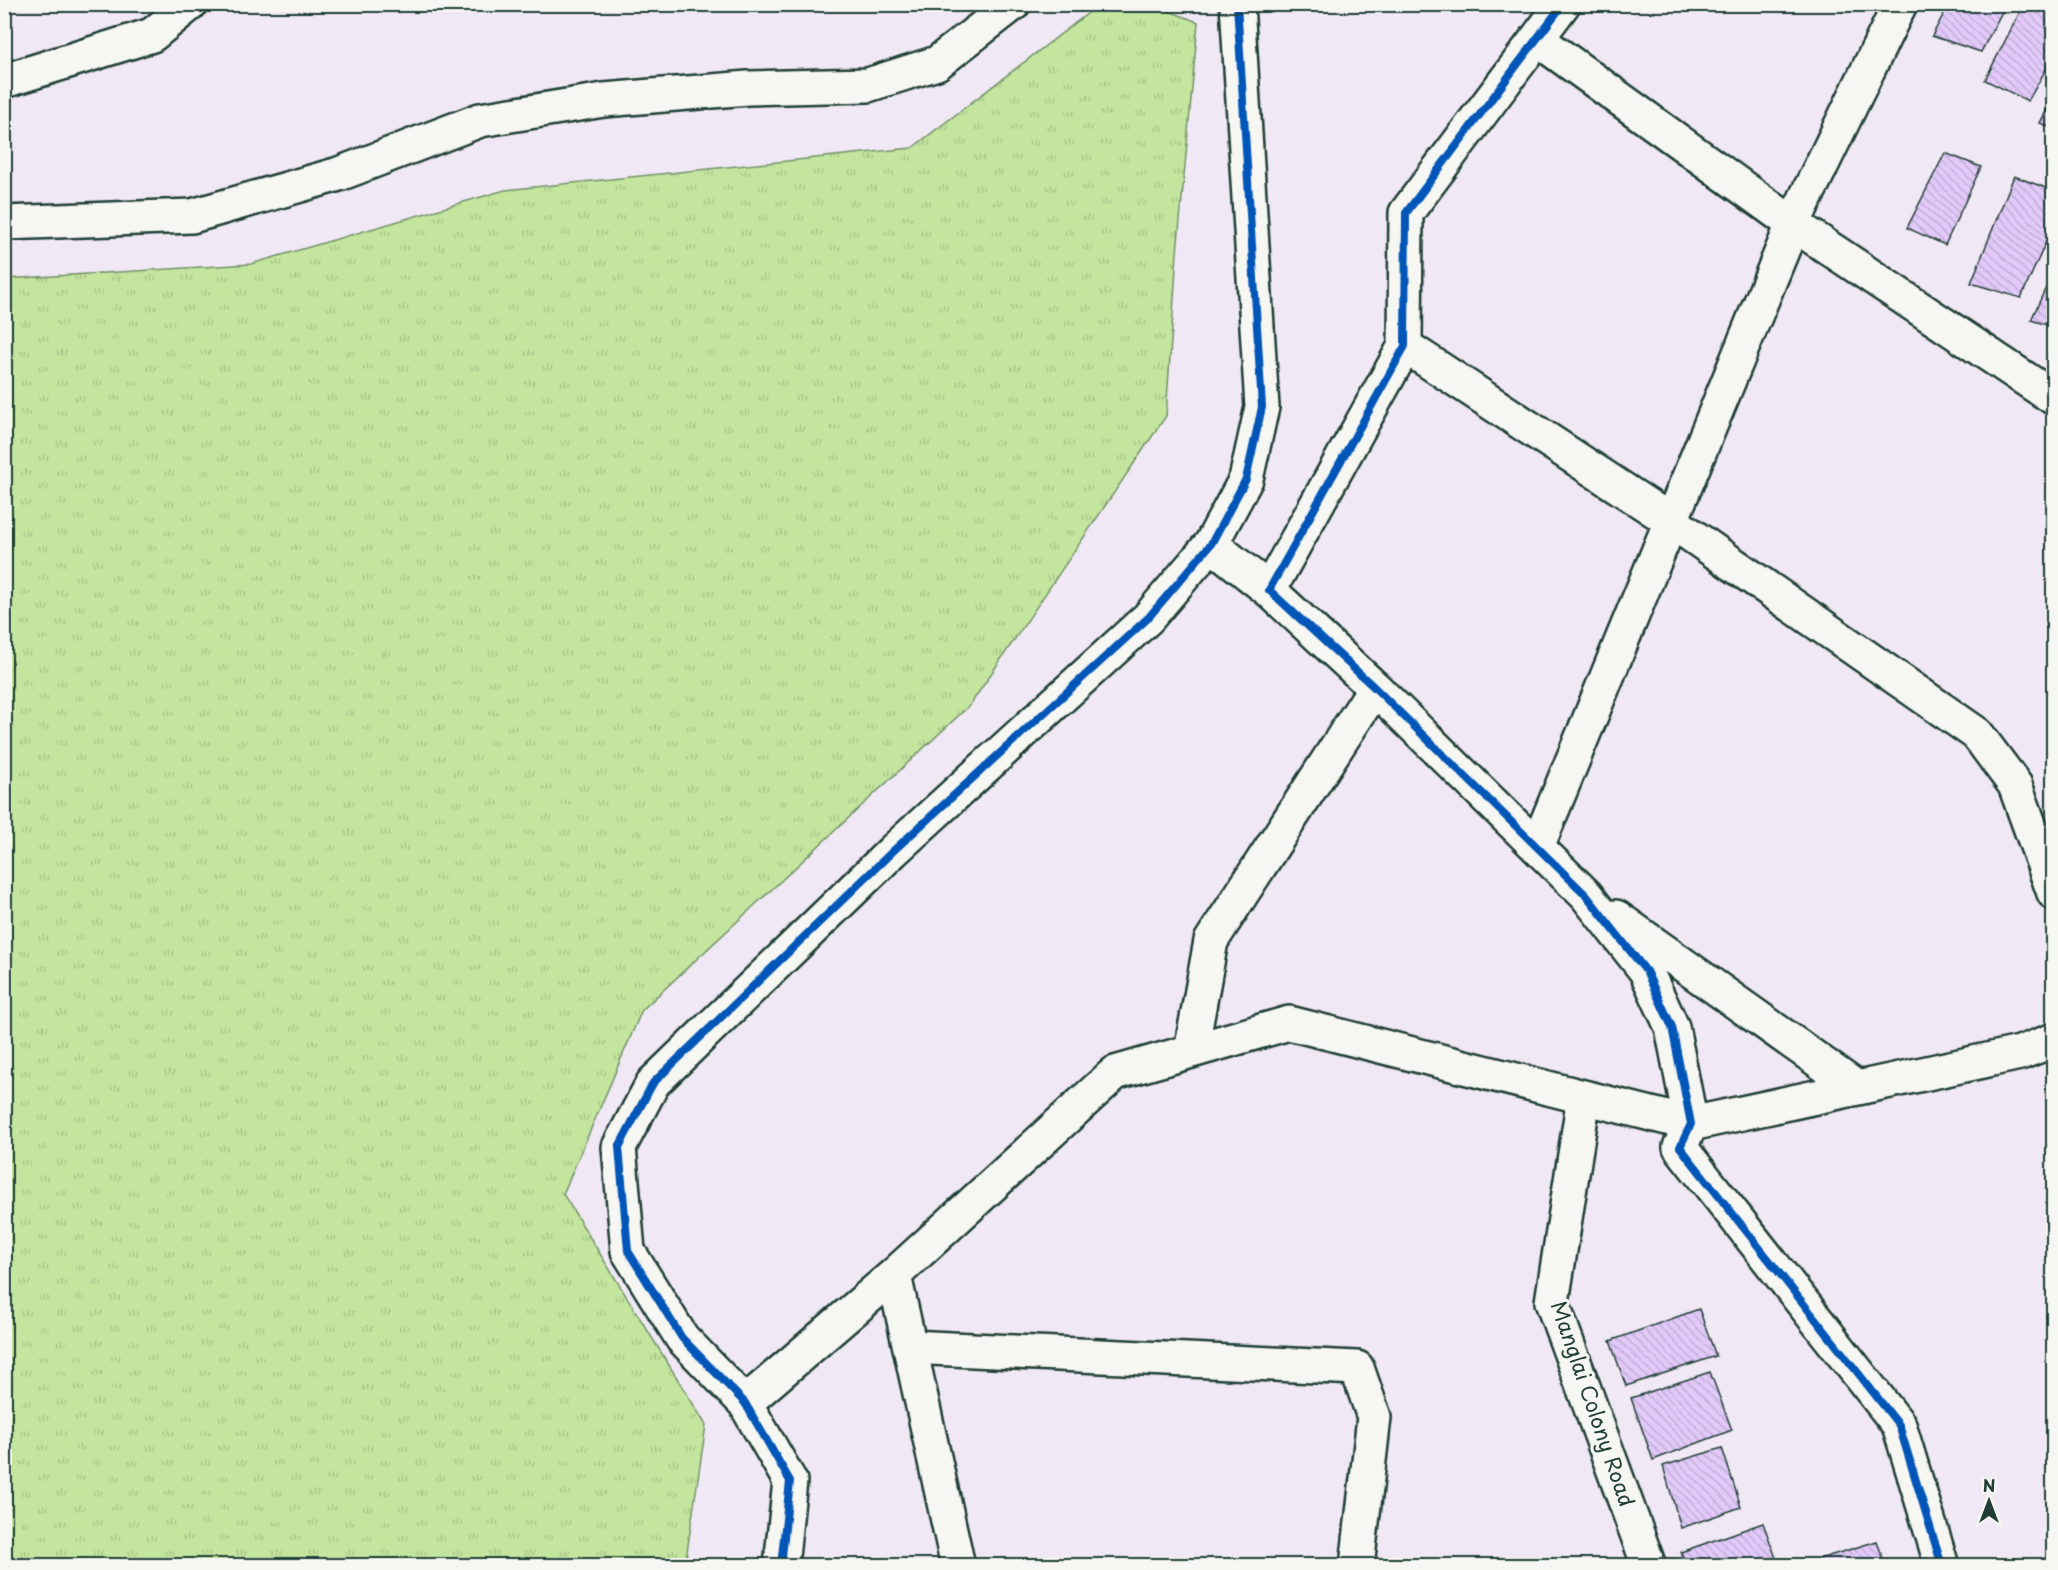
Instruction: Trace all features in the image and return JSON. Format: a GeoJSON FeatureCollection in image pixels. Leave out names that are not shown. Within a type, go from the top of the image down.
{"type":"FeatureCollection","features":[{"type":"Feature","properties":{"kind":"street"},"geometry":{"type":"LineString","coordinates":[[4,81],[152,35],[190,4]]}},
{"type":"Feature","properties":{"kind":"street"},"geometry":{"type":"LineString","coordinates":[[4,223],[192,216],[339,174],[480,120],[525,112],[604,100],[748,88],[868,85],[938,63],[1012,4]]}},
{"type":"Feature","properties":{"kind":"street"},"geometry":{"type":"LineString","coordinates":[[782,1566],[790,1482],[745,1403],[682,1338],[628,1251],[619,1147],[653,1083],[893,851],[1148,618],[1211,544],[1246,478],[1262,407],[1237,4]]}},
{"type":"Feature","properties":{"kind":"street"},"geometry":{"type":"LineString","coordinates":[[1269,590],[1405,346],[1406,213],[1563,4]]}},
{"type":"Feature","properties":{"kind":"street"},"geometry":{"type":"LineString","coordinates":[[1537,847],[1792,224],[1900,4]]}},
{"type":"Feature","properties":{"kind":"street"},"geometry":{"type":"LineString","coordinates":[[1537,39],[1792,224],[2054,398]]}},
{"type":"Feature","properties":{"kind":"street"},"geometry":{"type":"LineString","coordinates":[[1405,346],[1671,521],[1977,734],[2015,785],[2054,893]]}},
{"type":"Feature","properties":{"kind":"street"},"geometry":{"type":"LineString","coordinates":[[1211,544],[1269,590],[1375,688],[1586,895],[1646,971],[1672,1027],[1691,1124],[1680,1147],[1899,1425],[1942,1566]]}},
{"type":"Feature","properties":{"kind":"street"},"geometry":{"type":"LineString","coordinates":[[1191,1051],[1211,941],[1375,688]]}},
{"type":"Feature","properties":{"kind":"street"},"geometry":{"type":"LineString","coordinates":[[1586,895],[1857,1088]]}},
{"type":"Feature","properties":{"kind":"street"},"geometry":{"type":"LineString","coordinates":[[745,1403],[894,1275],[1115,1073],[1289,1023],[1691,1124],[2020,1053],[2054,1040]]}},
{"type":"Feature","properties":{"kind":"street","name":"Manglai Colony Road"},"geometry":{"type":"LineString","coordinates":[[1584,1097],[1552,1302],[1649,1566]]}},
{"type":"Feature","properties":{"kind":"street"},"geometry":{"type":"LineString","coordinates":[[894,1275],[958,1566]]}},
{"type":"Feature","properties":{"kind":"street"},"geometry":{"type":"LineString","coordinates":[[910,1347],[1357,1368],[1374,1417],[1357,1566]]}},
{"type":"Feature","properties":{"kind":"green space"},"geometry":{"type":"Polygon","coordinates":[[[1100,4],[1153,5],[1198,22],[1177,253],[1166,416],[970,705],[642,1010],[563,1194],[706,1425],[685,1565],[5,1565],[5,279],[251,264],[505,190],[912,148],[1100,4]]]}},
{"type":"Feature","properties":{"kind":"building"},"geometry":{"type":"Polygon","coordinates":[[[1949,4],[2006,4],[1981,52],[1932,36],[1949,4]]]}},
{"type":"Feature","properties":{"kind":"building"},"geometry":{"type":"Polygon","coordinates":[[[2024,4],[2054,4],[2054,55],[2028,101],[1985,80],[2024,4]]]}},
{"type":"Feature","properties":{"kind":"building"},"geometry":{"type":"Polygon","coordinates":[[[2054,96],[2054,129],[2040,123],[2054,96]]]}},
{"type":"Feature","properties":{"kind":"building"},"geometry":{"type":"Polygon","coordinates":[[[1945,153],[1981,167],[1945,245],[1907,228],[1945,153]]]}},
{"type":"Feature","properties":{"kind":"building"},"geometry":{"type":"Polygon","coordinates":[[[2014,176],[2054,191],[2054,224],[2021,298],[1971,283],[2014,176]]]}},
{"type":"Feature","properties":{"kind":"building"},"geometry":{"type":"Polygon","coordinates":[[[2054,270],[2054,327],[2031,320],[2054,270]]]}},
{"type":"Feature","properties":{"kind":"building"},"geometry":{"type":"Polygon","coordinates":[[[1699,1309],[1716,1356],[1626,1386],[1610,1341],[1699,1309]]]}},
{"type":"Feature","properties":{"kind":"building"},"geometry":{"type":"Polygon","coordinates":[[[1710,1372],[1732,1430],[1653,1460],[1631,1398],[1710,1372]]]}},
{"type":"Feature","properties":{"kind":"building"},"geometry":{"type":"Polygon","coordinates":[[[1722,1448],[1741,1507],[1681,1528],[1663,1466],[1722,1448]]]}},
{"type":"Feature","properties":{"kind":"building"},"geometry":{"type":"Polygon","coordinates":[[[1763,1523],[1779,1566],[1687,1566],[1681,1552],[1763,1523]]]}},
{"type":"Feature","properties":{"kind":"building"},"geometry":{"type":"Polygon","coordinates":[[[1877,1541],[1885,1566],[1797,1566],[1877,1541]]]}},
{"type":"Feature","properties":{"kind":"cycle path"},"geometry":{"type":"LineString","coordinates":[[781,1566],[790,1481],[745,1403],[682,1338],[628,1251],[619,1147],[653,1083],[893,851],[1148,618],[1211,544],[1246,479],[1262,407],[1237,4]]}},
{"type":"Feature","properties":{"kind":"cycle path"},"geometry":{"type":"LineString","coordinates":[[1563,4],[1406,213],[1405,346],[1269,590],[1375,688],[1586,895],[1646,971],[1672,1027],[1691,1124],[1680,1147],[1899,1425],[1942,1566]]}}]}
